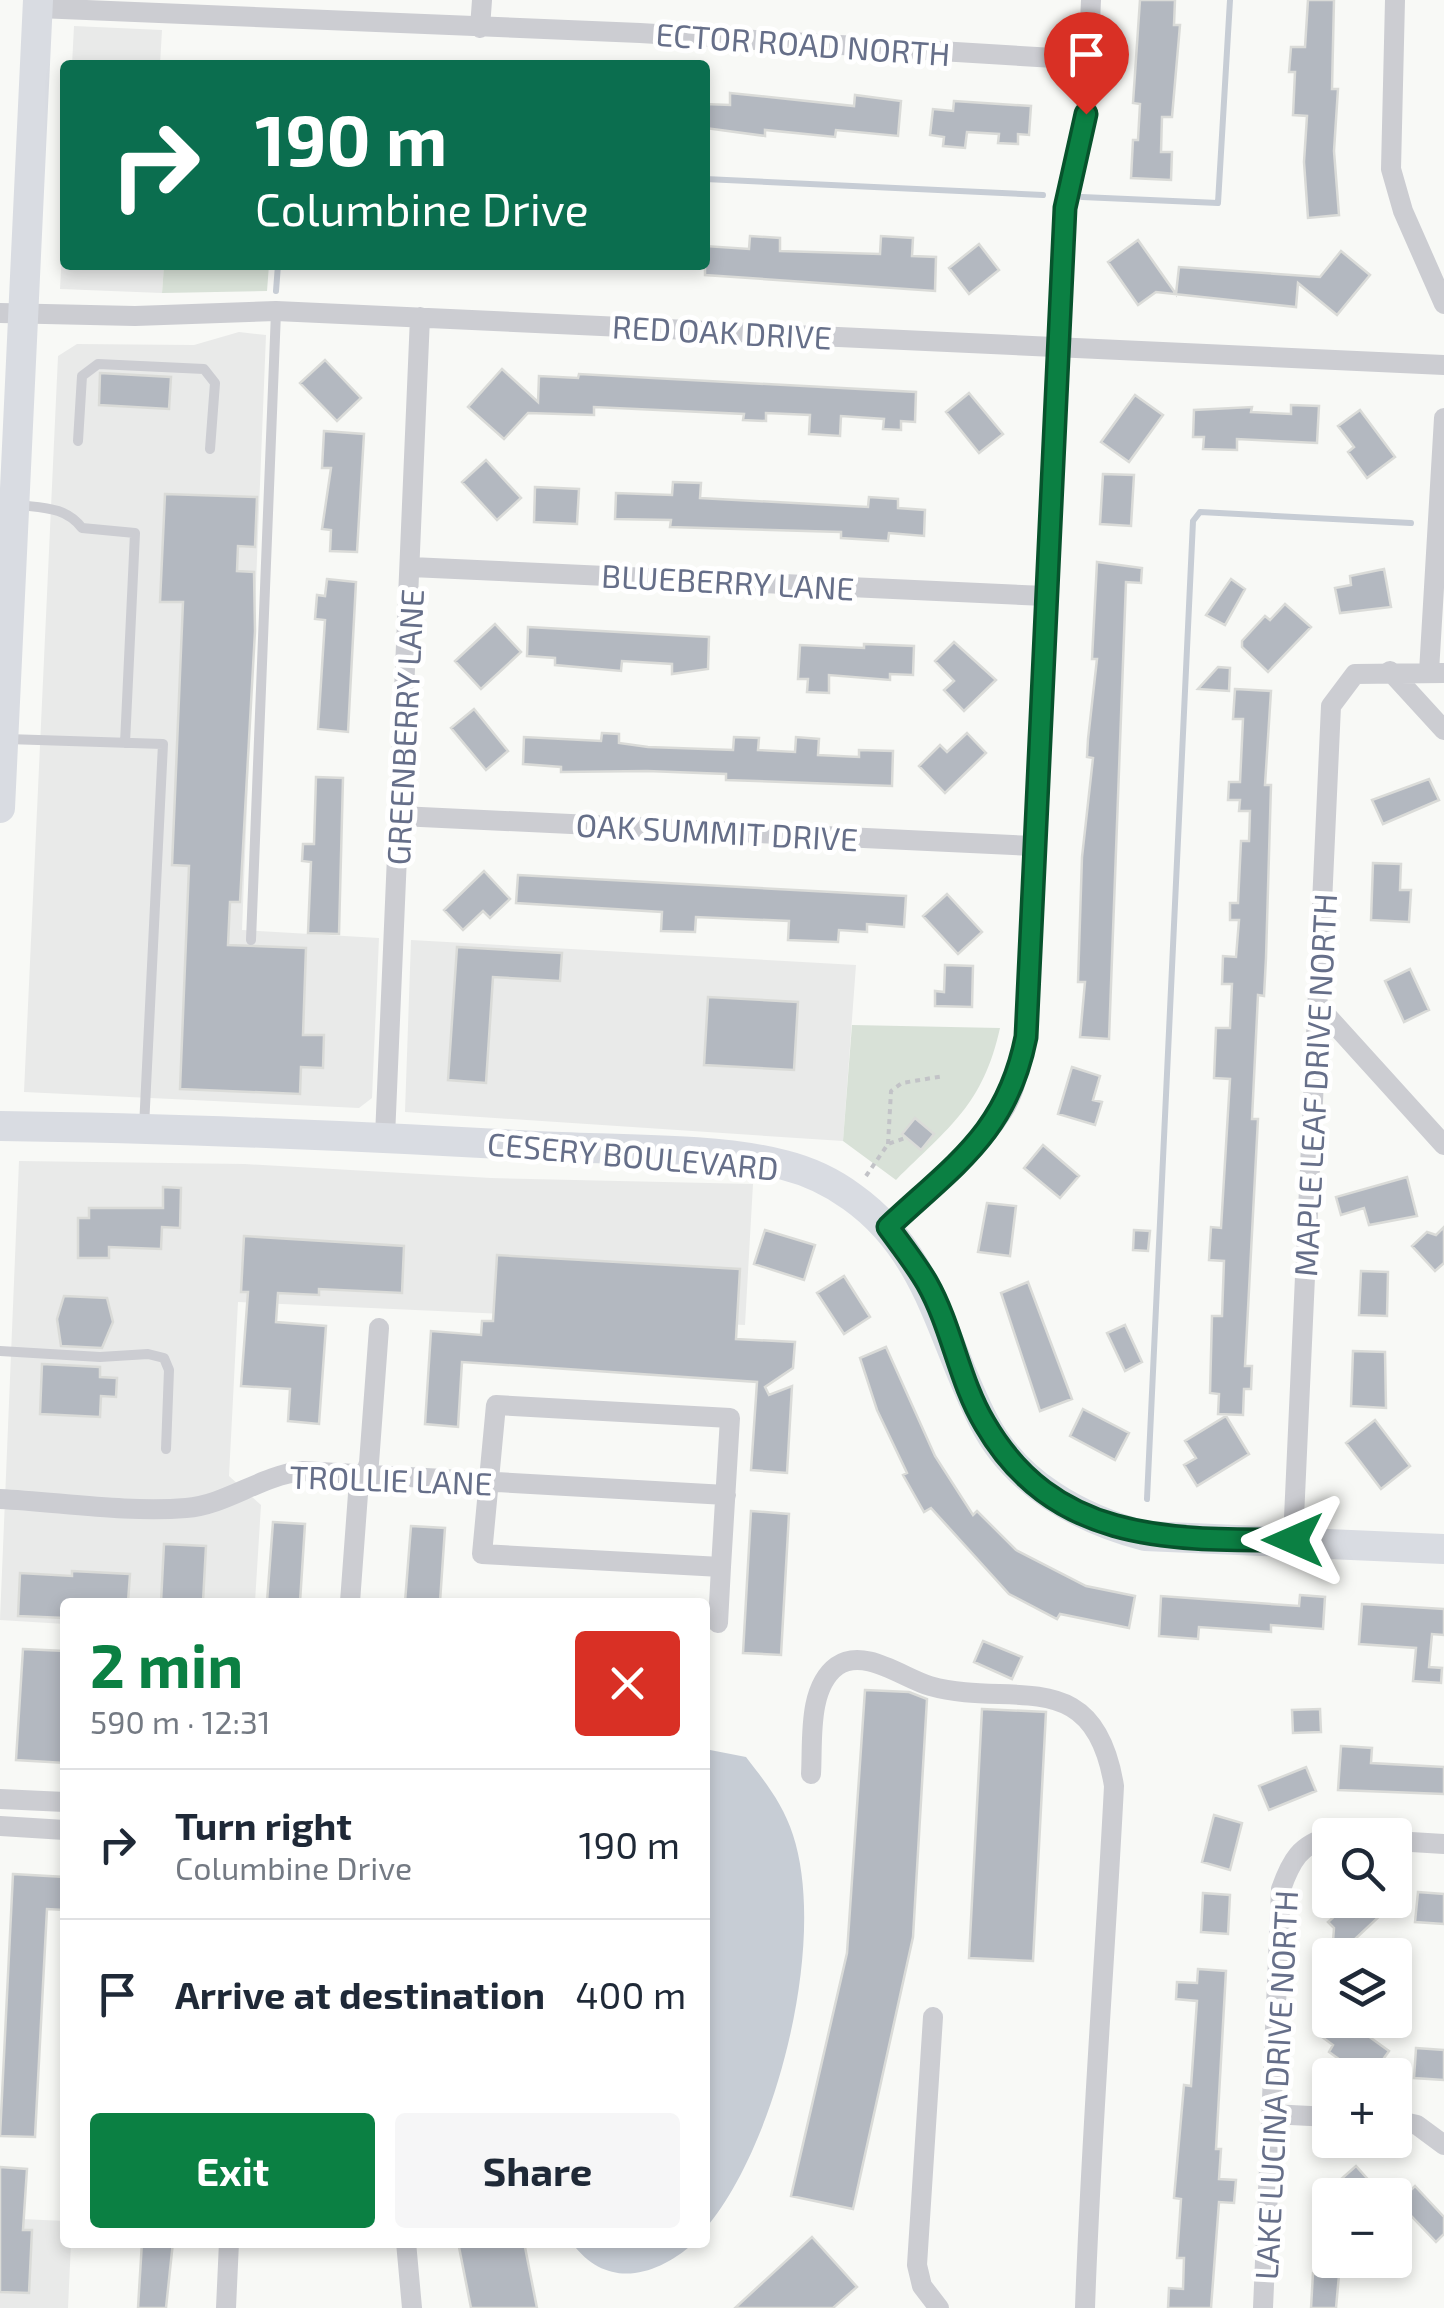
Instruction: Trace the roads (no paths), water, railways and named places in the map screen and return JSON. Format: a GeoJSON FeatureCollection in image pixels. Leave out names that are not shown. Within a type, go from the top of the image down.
{"type":"FeatureCollection","features":[{"type":"Feature","properties":{"kind":"main road"},"geometry":{"type":"LineString","coordinates":[[0,808],[5,567],[14,504],[12,313],[38,4]]}},
{"type":"Feature","properties":{"kind":"main road","name":"CESERY BOULEVARD"},"geometry":{"type":"LineString","coordinates":[[0,1126],[385,1137],[765,1162],[809,1173],[851,1196],[888,1227],[928,1284],[984,1423],[1034,1483],[1104,1525],[1145,1536],[1444,1549]]}},
{"type":"Feature","properties":{"kind":"street"},"geometry":{"type":"LineString","coordinates":[[480,28],[482,0]]}},
{"type":"Feature","properties":{"kind":"street"},"geometry":{"type":"LineString","coordinates":[[888,1227],[977,1143],[1003,1110],[1018,1076],[1026,1037],[1065,208],[1086,114],[1090,0]]}},
{"type":"Feature","properties":{"kind":"street"},"geometry":{"type":"LineString","coordinates":[[1395,0],[1390,169],[1444,304]]}},
{"type":"Feature","properties":{"kind":"street","name":"ECTOR ROAD NORTH"},"geometry":{"type":"LineString","coordinates":[[38,4],[640,33],[1088,60]]}},
{"type":"Feature","properties":{"kind":"street","name":"RED OAK DRIVE"},"geometry":{"type":"LineString","coordinates":[[12,313],[135,316],[276,310],[1444,365]]}},
{"type":"Feature","properties":{"kind":"street","name":"GREENBERRY LANE"},"geometry":{"type":"LineString","coordinates":[[385,1137],[420,318]]}},
{"type":"Feature","properties":{"kind":"street"},"geometry":{"type":"LineString","coordinates":[[1390,671],[1436,673],[1444,418]]}},
{"type":"Feature","properties":{"kind":"street","name":"BLUEBERRY LANE"},"geometry":{"type":"LineString","coordinates":[[411,567],[1045,596]]}},
{"type":"Feature","properties":{"kind":"street"},"geometry":{"type":"LineString","coordinates":[[1390,671],[1444,730]]}},
{"type":"Feature","properties":{"kind":"street","name":"MAPLE LEAF DRIVE NORTH"},"geometry":{"type":"LineString","coordinates":[[1293,1540],[1331,706],[1355,674],[1390,671]]}},
{"type":"Feature","properties":{"kind":"street","name":"OAK SUMMIT DRIVE"},"geometry":{"type":"LineString","coordinates":[[400,816],[1034,846]]}},
{"type":"Feature","properties":{"kind":"street"},"geometry":{"type":"LineString","coordinates":[[1318,1007],[1444,1145]]}},
{"type":"Feature","properties":{"kind":"street"},"geometry":{"type":"LineString","coordinates":[[350,1598],[364,1474],[369,1463],[379,1328]]}},
{"type":"Feature","properties":{"kind":"street"},"geometry":{"type":"LineString","coordinates":[[718,1623],[722,1567],[730,1418],[496,1405],[482,1554],[722,1567]]}},
{"type":"Feature","properties":{"kind":"street","name":"TROLLIE LANE"},"geometry":{"type":"LineString","coordinates":[[0,1499],[187,1508],[221,1499],[273,1474],[302,1471],[726,1495]]}},
{"type":"Feature","properties":{"kind":"street"},"geometry":{"type":"LineString","coordinates":[[811,1774],[815,1706],[828,1674],[840,1663],[863,1660],[933,1687],[1038,1694],[1093,1726],[1109,1755],[1114,1786],[1101,2042],[1092,2110],[1085,2308]]}},
{"type":"Feature","properties":{"kind":"street"},"geometry":{"type":"LineString","coordinates":[[0,1799],[60,1802]]}},
{"type":"Feature","properties":{"kind":"street"},"geometry":{"type":"LineString","coordinates":[[0,1826],[60,1830]]}},
{"type":"Feature","properties":{"kind":"street","name":"LAKE LUCINA DRIVE NORTH"},"geometry":{"type":"LineString","coordinates":[[1263,2308],[1281,1889],[1290,1862],[1312,1842]]}},
{"type":"Feature","properties":{"kind":"street"},"geometry":{"type":"LineString","coordinates":[[1412,1842],[1444,1844]]}},
{"type":"Feature","properties":{"kind":"street"},"geometry":{"type":"LineString","coordinates":[[933,2017],[918,2265],[922,2286],[939,2308]]}},
{"type":"Feature","properties":{"kind":"street"},"geometry":{"type":"LineString","coordinates":[[1271,2114],[1312,2115]]}},
{"type":"Feature","properties":{"kind":"street"},"geometry":{"type":"LineString","coordinates":[[1412,2124],[1444,2146]]}},
{"type":"Feature","properties":{"kind":"street"},"geometry":{"type":"LineString","coordinates":[[226,2308],[230,2248]]}},
{"type":"Feature","properties":{"kind":"street"},"geometry":{"type":"LineString","coordinates":[[407,2248],[412,2308]]}},
{"type":"Feature","properties":{"kind":"lane"},"geometry":{"type":"LineString","coordinates":[[251,940],[276,310]]}},
{"type":"Feature","properties":{"kind":"lane"},"geometry":{"type":"LineString","coordinates":[[78,441],[82,376],[98,364],[204,369],[215,383],[210,449]]}},
{"type":"Feature","properties":{"kind":"lane"},"geometry":{"type":"LineString","coordinates":[[14,504],[58,510],[72,516],[82,528],[134,533],[125,743]]}},
{"type":"Feature","properties":{"kind":"lane"},"geometry":{"type":"LineString","coordinates":[[3,739],[162,744],[144,1128]]}},
{"type":"Feature","properties":{"kind":"lane"},"geometry":{"type":"LineString","coordinates":[[0,1351],[100,1357],[148,1354],[164,1358],[169,1370],[166,1449]]}},
{"type":"Feature","properties":{"kind":"waterway"},"geometry":{"type":"LineString","coordinates":[[1082,197],[1218,203],[1230,0]]}},
{"type":"Feature","properties":{"kind":"waterway"},"geometry":{"type":"LineString","coordinates":[[710,179],[1043,195]]}},
{"type":"Feature","properties":{"kind":"waterway"},"geometry":{"type":"LineString","coordinates":[[276,291],[278,270]]}},
{"type":"Feature","properties":{"kind":"waterway"},"geometry":{"type":"LineString","coordinates":[[1147,1499],[1193,521],[1200,512],[1411,523]]}}]}
